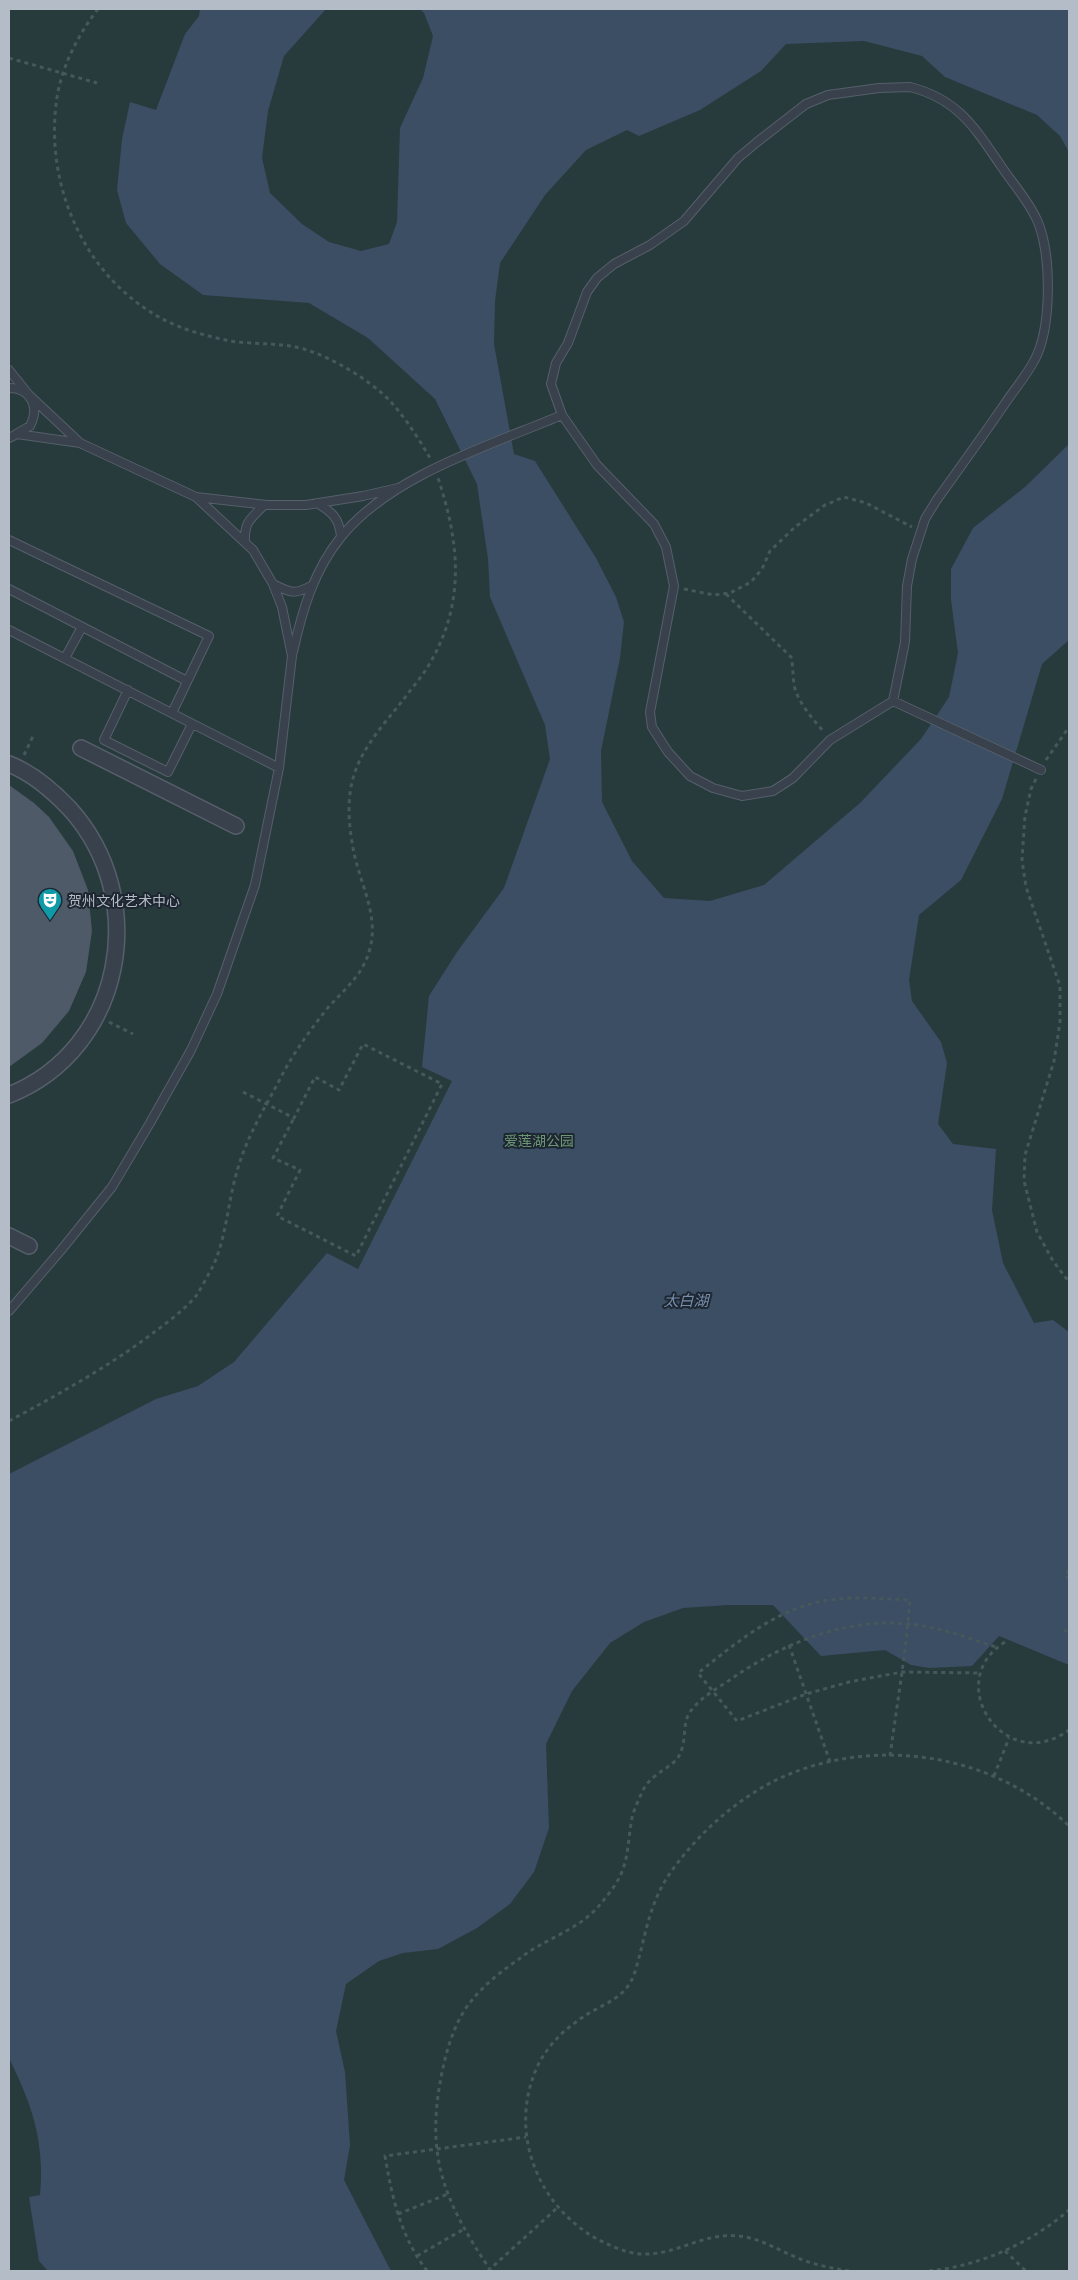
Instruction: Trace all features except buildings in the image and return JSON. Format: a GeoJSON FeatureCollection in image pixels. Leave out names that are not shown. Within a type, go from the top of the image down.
{"type":"FeatureCollection","features":[{"type":"Feature","properties":{"kind":"street"},"geometry":{"type":"LineString","coordinates":[[81,748],[236,826]]}},
{"type":"Feature","properties":{"kind":"street"},"geometry":{"type":"LineString","coordinates":[[9,1095],[28,1087],[67,1056],[97,1016],[114,970],[118,921],[109,872],[87,828],[54,792],[13,767]]}},
{"type":"Feature","properties":{"kind":"street"},"geometry":{"type":"LineString","coordinates":[[9,1236],[29,1246]]}},
{"type":"Feature","properties":{"kind":"lane"},"geometry":{"type":"LineString","coordinates":[[910,87],[927,91],[944,99],[976,128],[1030,206],[1038,222],[1046,252],[1048,277],[1046,321],[1035,360],[936,500],[921,531],[912,558],[907,586],[904,642],[893,701],[830,740],[793,778],[773,791],[742,796],[714,788],[690,776],[668,752],[652,727],[650,712],[674,586],[666,547],[654,524],[597,465],[562,415],[551,384],[556,363],[568,343],[587,292],[597,278],[614,264],[650,245],[684,221],[738,158],[806,104],[828,95],[879,88],[910,87]]}},
{"type":"Feature","properties":{"kind":"lane"},"geometry":{"type":"LineString","coordinates":[[9,370],[33,402],[34,418],[30,426],[11,436]]}},
{"type":"Feature","properties":{"kind":"lane"},"geometry":{"type":"LineString","coordinates":[[9,388],[17,388],[29,396],[80,443],[196,497],[245,542],[253,550],[273,584],[282,607],[292,656]]}},
{"type":"Feature","properties":{"kind":"lane"},"geometry":{"type":"LineString","coordinates":[[9,1311],[112,1187],[191,1050],[217,994],[255,885],[279,768],[292,656],[300,619],[313,585],[341,536],[398,488],[435,468],[562,415]]}},
{"type":"Feature","properties":{"kind":"lane"},"geometry":{"type":"LineString","coordinates":[[11,436],[80,443]]}},
{"type":"Feature","properties":{"kind":"lane"},"geometry":{"type":"LineString","coordinates":[[196,497],[264,505],[317,503],[398,488]]}},
{"type":"Feature","properties":{"kind":"lane"},"geometry":{"type":"LineString","coordinates":[[317,503],[333,512],[339,523],[341,536]]}},
{"type":"Feature","properties":{"kind":"lane"},"geometry":{"type":"LineString","coordinates":[[245,542],[245,528],[250,519],[264,505]]}},
{"type":"Feature","properties":{"kind":"lane"},"geometry":{"type":"LineString","coordinates":[[9,540],[209,636],[172,713]]}},
{"type":"Feature","properties":{"kind":"lane"},"geometry":{"type":"LineString","coordinates":[[273,584],[293,592],[300,592],[313,585]]}},
{"type":"Feature","properties":{"kind":"lane"},"geometry":{"type":"LineString","coordinates":[[9,589],[187,681]]}},
{"type":"Feature","properties":{"kind":"lane"},"geometry":{"type":"LineString","coordinates":[[66,658],[82,626]]}},
{"type":"Feature","properties":{"kind":"lane"},"geometry":{"type":"LineString","coordinates":[[9,630],[279,768]]}},
{"type":"Feature","properties":{"kind":"lane"},"geometry":{"type":"LineString","coordinates":[[128,690],[104,740],[168,772],[192,724]]}},
{"type":"Feature","properties":{"kind":"lane"},"geometry":{"type":"LineString","coordinates":[[893,701],[1041,770]]}},
{"type":"Feature","properties":{"kind":"path"},"geometry":{"type":"LineString","coordinates":[[9,1421],[80,1383],[124,1355],[169,1320],[196,1295],[214,1264],[238,1169],[249,1138],[299,1044],[329,1007],[356,980],[370,952],[373,926],[370,908],[354,853],[349,799],[353,778],[360,757],[427,668],[442,637],[451,608],[456,573],[455,540],[448,506],[435,468],[410,426],[390,401],[361,378],[322,356],[293,346],[232,341],[196,333],[158,317],[122,291],[94,261],[72,221],[56,161],[54,127],[57,96],[63,74],[80,38],[98,9]]}},
{"type":"Feature","properties":{"kind":"path"},"geometry":{"type":"LineString","coordinates":[[9,58],[97,83]]}},
{"type":"Feature","properties":{"kind":"path"},"geometry":{"type":"LineString","coordinates":[[674,586],[714,595],[726,594],[751,582],[762,569],[770,551],[795,526],[825,506],[844,498],[866,503],[921,531]]}},
{"type":"Feature","properties":{"kind":"path"},"geometry":{"type":"LineString","coordinates":[[726,594],[791,657],[794,668],[795,691],[808,713],[830,740]]}},
{"type":"Feature","properties":{"kind":"path"},"geometry":{"type":"LineString","coordinates":[[1069,727],[1050,754],[1031,789],[1025,816],[1022,860],[1026,887],[1060,986],[1060,1022],[1054,1061],[1025,1155],[1024,1181],[1037,1232],[1052,1261],[1069,1282]]}},
{"type":"Feature","properties":{"kind":"path"},"geometry":{"type":"LineString","coordinates":[[13,767],[34,734]]}},
{"type":"Feature","properties":{"kind":"path"},"geometry":{"type":"LineString","coordinates":[[97,1016],[133,1034]]}},
{"type":"Feature","properties":{"kind":"path"},"geometry":{"type":"LineString","coordinates":[[363,1044],[442,1084],[356,1256],[276,1216],[300,1170],[273,1158],[294,1118],[315,1077],[339,1090],[363,1044]]}},
{"type":"Feature","properties":{"kind":"path"},"geometry":{"type":"LineString","coordinates":[[242,1092],[294,1118]]}},
{"type":"Feature","properties":{"kind":"path"},"geometry":{"type":"LineString","coordinates":[[1069,1570],[1065,1574],[1069,1578]]}},
{"type":"Feature","properties":{"kind":"path"},"geometry":{"type":"LineString","coordinates":[[890,1756],[902,1672],[910,1600],[843,1598],[818,1602],[800,1608],[746,1634],[698,1673],[737,1721],[806,1694],[849,1682],[902,1672],[980,1674]]}},
{"type":"Feature","properties":{"kind":"path"},"geometry":{"type":"LineString","coordinates":[[558,2208],[490,2271],[464,2228],[448,2194],[440,2170],[436,2149],[436,2111],[446,2050],[456,2027],[472,1999],[521,1957],[578,1924],[600,1905],[620,1876],[632,1817],[644,1790],[653,1776],[678,1758],[686,1739],[686,1723],[689,1713],[702,1699],[761,1659],[789,1645],[826,1632],[858,1626],[895,1623],[924,1626],[996,1647]]}},
{"type":"Feature","properties":{"kind":"path"},"geometry":{"type":"LineString","coordinates":[[1064,1630],[1069,1634]]}},
{"type":"Feature","properties":{"kind":"path"},"geometry":{"type":"LineString","coordinates":[[1004,1642],[996,1647],[986,1659],[980,1674],[978,1692],[983,1709],[992,1725],[1009,1738],[1024,1743],[1042,1743],[1059,1738],[1069,1730]]}},
{"type":"Feature","properties":{"kind":"path"},"geometry":{"type":"LineString","coordinates":[[789,1645],[830,1762]]}},
{"type":"Feature","properties":{"kind":"path"},"geometry":{"type":"LineString","coordinates":[[994,1776],[1009,1738]]}},
{"type":"Feature","properties":{"kind":"path"},"geometry":{"type":"LineString","coordinates":[[849,2271],[800,2259],[758,2238],[719,2235],[656,2253],[628,2252],[606,2244],[586,2233],[558,2208],[542,2187],[534,2170],[526,2137],[525,2120],[526,2104],[538,2064],[549,2047],[561,2035],[583,2017],[618,1996],[630,1984],[652,1907],[672,1870],[695,1841],[732,1808],[775,1781],[850,1757],[890,1756],[942,1760],[994,1776],[1037,1799],[1069,1826]]}},
{"type":"Feature","properties":{"kind":"path"},"geometry":{"type":"LineString","coordinates":[[427,2271],[404,2235],[385,2156],[526,2137]]}},
{"type":"Feature","properties":{"kind":"path"},"geometry":{"type":"LineString","coordinates":[[398,2214],[448,2194]]}},
{"type":"Feature","properties":{"kind":"path"},"geometry":{"type":"LineString","coordinates":[[929,2271],[964,2264],[1005,2251],[1069,2210]]}},
{"type":"Feature","properties":{"kind":"path"},"geometry":{"type":"LineString","coordinates":[[417,2256],[464,2228]]}},
{"type":"Feature","properties":{"kind":"path"},"geometry":{"type":"LineString","coordinates":[[1005,2251],[1026,2271]]}},
{"type":"Feature","properties":{"kind":"green space","name":"爱莲湖公园"},"geometry":{"type":"Polygon","coordinates":[[[9,9],[1069,9],[1069,2271],[9,2271],[9,9]]]}},
{"type":"Feature","properties":{"kind":"water","name":"太白湖"},"geometry":{"type":"Polygon","coordinates":[[[200,9],[326,9],[284,56],[268,111],[262,158],[270,193],[302,224],[329,242],[361,251],[389,244],[397,222],[400,128],[423,78],[433,36],[424,13],[420,9],[1069,9],[1069,152],[1060,136],[1037,115],[945,77],[922,56],[864,41],[786,44],[761,71],[700,110],[639,136],[627,130],[586,150],[545,195],[500,263],[495,301],[494,344],[514,454],[535,461],[596,558],[616,597],[624,622],[620,658],[601,751],[602,802],[632,861],[664,898],[710,901],[764,885],[860,803],[921,739],[949,697],[958,653],[951,600],[951,569],[973,528],[1025,487],[1069,444],[1069,640],[1042,664],[1002,799],[961,880],[919,915],[909,980],[912,1001],[941,1042],[947,1063],[938,1124],[953,1144],[996,1149],[992,1210],[1003,1263],[1034,1323],[1053,1320],[1069,1332],[1069,1665],[999,1636],[972,1666],[929,1668],[911,1665],[885,1650],[821,1656],[773,1605],[683,1608],[644,1622],[610,1643],[572,1691],[546,1744],[549,1828],[534,1872],[510,1904],[477,1928],[438,1949],[403,1953],[379,1961],[346,1984],[336,2031],[345,2072],[350,2145],[344,2180],[391,2271],[48,2271],[39,2261],[29,2197],[40,2195],[41,2176],[38,2140],[30,2108],[9,2058],[9,1474],[156,1399],[198,1386],[234,1362],[327,1253],[358,1269],[452,1081],[422,1067],[429,996],[457,952],[504,888],[550,759],[545,725],[490,597],[488,559],[477,484],[435,399],[368,338],[309,303],[203,295],[160,264],[126,223],[117,190],[122,139],[130,102],[156,110],[185,34],[199,16],[200,9]]]}},
{"type":"Feature","properties":{"kind":"place","name":"贺州文化艺术中心"},"geometry":{"type":"Point","coordinates":[50,921]}}]}
